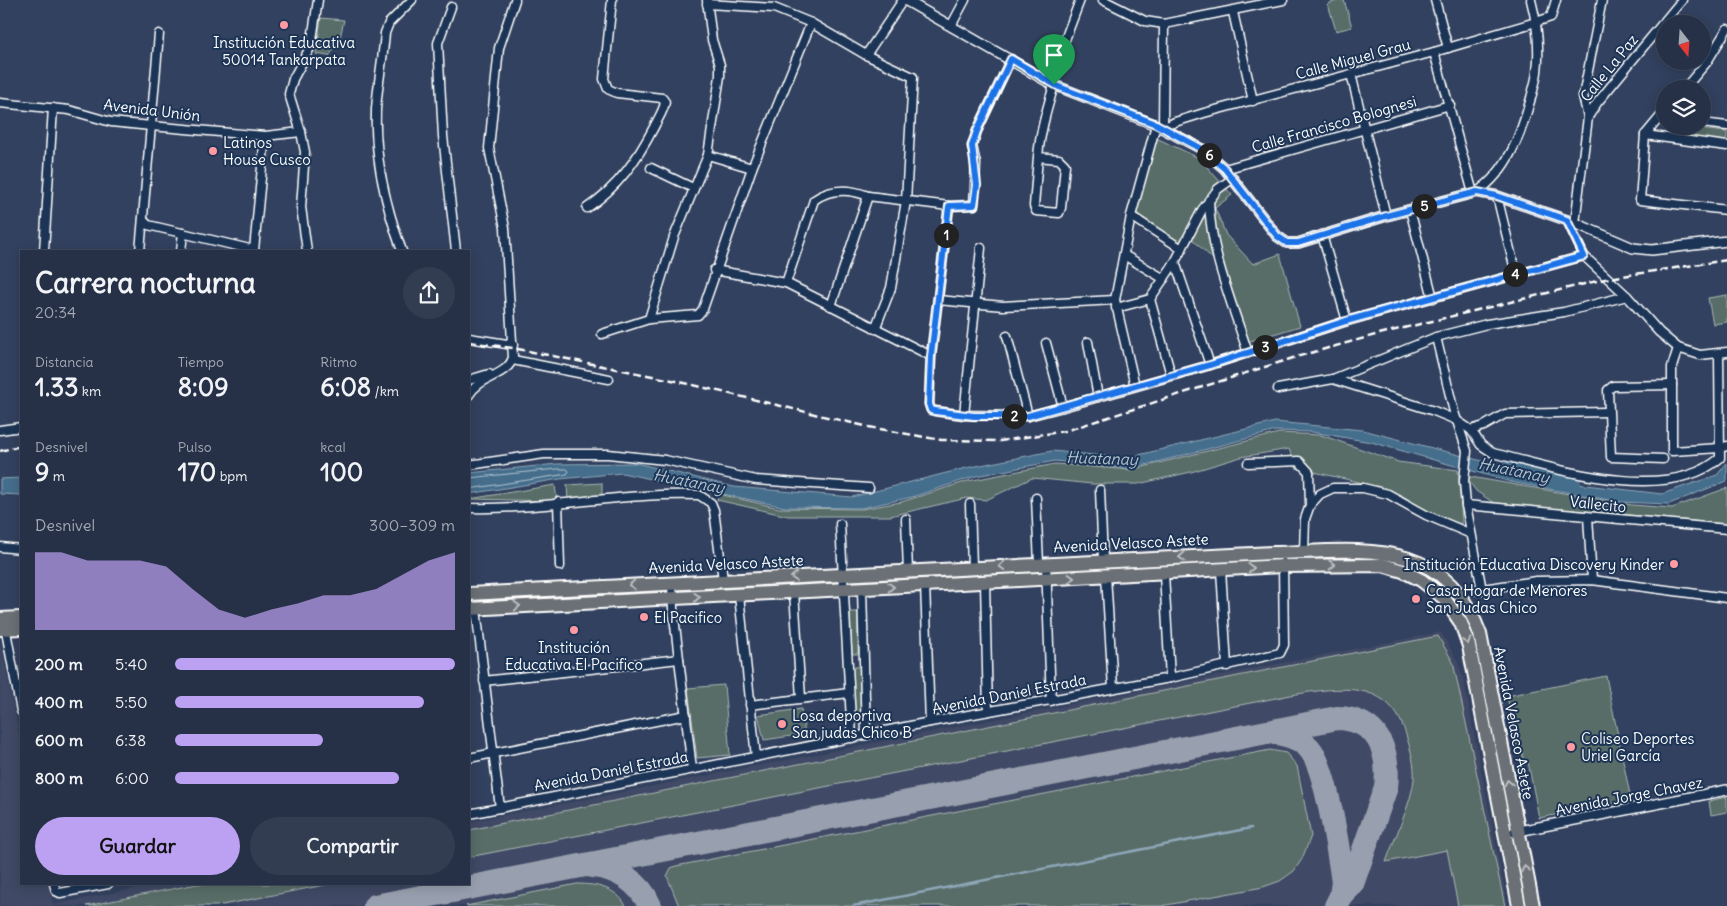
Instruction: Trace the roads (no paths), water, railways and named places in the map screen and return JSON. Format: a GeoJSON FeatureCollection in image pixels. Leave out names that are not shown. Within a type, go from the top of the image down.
{"type":"FeatureCollection","features":[{"type":"Feature","properties":{"kind":"highway","name":"Avenida Velasco Astete"},"geometry":{"type":"LineString","coordinates":[[470,594],[1283,552],[1378,551],[1401,556],[1425,564],[1444,577],[1458,593],[1475,619],[1480,634],[1512,832],[1519,906]]}},
{"type":"Feature","properties":{"kind":"highway","name":"Avenida Velasco Astete"},"geometry":{"type":"LineString","coordinates":[[472,609],[1164,574],[1283,566],[1383,565],[1421,580],[1444,598],[1461,623],[1469,646],[1512,832],[1533,906]]}},
{"type":"Feature","properties":{"kind":"highway"},"geometry":{"type":"LineString","coordinates":[[2,624],[20,618]]}},
{"type":"Feature","properties":{"kind":"highway"},"geometry":{"type":"LineString","coordinates":[[2,624],[20,628]]}},
{"type":"Feature","properties":{"kind":"street"},"geometry":{"type":"LineString","coordinates":[[307,250],[301,207],[305,152],[289,94],[293,79],[311,46],[318,0]]}},
{"type":"Feature","properties":{"kind":"street"},"geometry":{"type":"LineString","coordinates":[[402,250],[389,215],[383,180],[376,110],[385,33],[389,23],[412,0]]}},
{"type":"Feature","properties":{"kind":"street"},"geometry":{"type":"LineString","coordinates":[[470,394],[479,384],[508,368],[513,360],[505,228],[489,148],[499,48],[515,0]]}},
{"type":"Feature","properties":{"kind":"street"},"geometry":{"type":"LineString","coordinates":[[588,208],[600,200],[627,173],[665,102],[662,98],[608,89],[604,79],[612,0]]}},
{"type":"Feature","properties":{"kind":"street"},"geometry":{"type":"LineString","coordinates":[[866,55],[904,0],[1011,59],[1052,84],[1160,126],[1202,149],[1225,169],[1283,241],[1293,244],[1386,216],[1475,193],[1487,186],[1505,164],[1522,129],[1537,73],[1536,22],[1531,0]]}},
{"type":"Feature","properties":{"kind":"street"},"geometry":{"type":"LineString","coordinates":[[951,26],[965,0]]}},
{"type":"Feature","properties":{"kind":"street"},"geometry":{"type":"LineString","coordinates":[[1038,158],[1059,159],[1065,165],[1059,213],[1034,209],[1038,158],[1042,126],[1052,84],[1080,0]]}},
{"type":"Feature","properties":{"kind":"street"},"geometry":{"type":"LineString","coordinates":[[1103,0],[1145,21],[1164,24],[1233,12],[1283,0]]}},
{"type":"Feature","properties":{"kind":"street"},"geometry":{"type":"LineString","coordinates":[[1435,0],[1448,48]]}},
{"type":"Feature","properties":{"kind":"street","name":"Calle Miguel Grau"},"geometry":{"type":"LineString","coordinates":[[1160,126],[1434,52],[1536,22],[1551,16],[1556,0]]}},
{"type":"Feature","properties":{"kind":"street"},"geometry":{"type":"LineString","coordinates":[[1588,117],[1583,96],[1602,0]]}},
{"type":"Feature","properties":{"kind":"street","name":"Calle La Paz"},"geometry":{"type":"LineString","coordinates":[[1571,222],[1588,117],[1597,103],[1682,0]]}},
{"type":"Feature","properties":{"kind":"street"},"geometry":{"type":"LineString","coordinates":[[649,319],[674,237],[708,155],[720,65],[712,40],[707,2],[774,8],[812,23],[866,55],[911,75],[914,80],[907,150],[906,201],[891,288],[875,329]]}},
{"type":"Feature","properties":{"kind":"street"},"geometry":{"type":"LineString","coordinates":[[452,7],[438,43],[443,136],[456,250]]}},
{"type":"Feature","properties":{"kind":"street"},"geometry":{"type":"LineString","coordinates":[[1233,12],[1253,101]]}},
{"type":"Feature","properties":{"kind":"street"},"geometry":{"type":"LineString","coordinates":[[602,334],[649,319],[698,315],[703,309],[714,270],[752,168],[812,23]]}},
{"type":"Feature","properties":{"kind":"street"},"geometry":{"type":"LineString","coordinates":[[1135,386],[1116,304],[1131,216],[1160,126],[1164,24]]}},
{"type":"Feature","properties":{"kind":"street"},"geometry":{"type":"LineString","coordinates":[[1692,80],[1707,62],[1727,29]]}},
{"type":"Feature","properties":{"kind":"street"},"geometry":{"type":"LineString","coordinates":[[140,250],[159,34]]}},
{"type":"Feature","properties":{"kind":"street"},"geometry":{"type":"LineString","coordinates":[[1434,52],[1475,193]]}},
{"type":"Feature","properties":{"kind":"street"},"geometry":{"type":"LineString","coordinates":[[786,283],[814,200],[825,194],[845,190],[868,196],[949,206],[974,205],[977,185],[972,146],[977,131],[1011,59]]}},
{"type":"Feature","properties":{"kind":"street"},"geometry":{"type":"LineString","coordinates":[[1351,74],[1386,216]]}},
{"type":"Feature","properties":{"kind":"street","name":"Avenida Unión"},"geometry":{"type":"LineString","coordinates":[[0,102],[53,108],[77,112],[111,122],[151,126],[265,136],[301,132]]}},
{"type":"Feature","properties":{"kind":"street","name":"Calle Francisco Bolognesi"},"geometry":{"type":"LineString","coordinates":[[1225,169],[1450,105]]}},
{"type":"Feature","properties":{"kind":"street"},"geometry":{"type":"LineString","coordinates":[[44,250],[53,108]]}},
{"type":"Feature","properties":{"kind":"street"},"geometry":{"type":"LineString","coordinates":[[1711,124],[1727,126]]}},
{"type":"Feature","properties":{"kind":"street"},"geometry":{"type":"LineString","coordinates":[[1656,125],[1645,136],[1640,200],[1727,210]]}},
{"type":"Feature","properties":{"kind":"street"},"geometry":{"type":"LineString","coordinates":[[255,250],[265,136]]}},
{"type":"Feature","properties":{"kind":"street"},"geometry":{"type":"LineString","coordinates":[[1645,136],[1727,146]]}},
{"type":"Feature","properties":{"kind":"street"},"geometry":{"type":"LineString","coordinates":[[708,155],[752,168]]}},
{"type":"Feature","properties":{"kind":"street"},"geometry":{"type":"LineString","coordinates":[[651,168],[693,188]]}},
{"type":"Feature","properties":{"kind":"street"},"geometry":{"type":"LineString","coordinates":[[938,300],[1003,306],[1116,304],[1150,298],[1175,262],[1209,200],[1218,189],[1232,179]]}},
{"type":"Feature","properties":{"kind":"street"},"geometry":{"type":"LineString","coordinates":[[1475,193],[1497,196],[1571,222],[1641,250],[1727,241]]}},
{"type":"Feature","properties":{"kind":"street"},"geometry":{"type":"LineString","coordinates":[[831,306],[868,196]]}},
{"type":"Feature","properties":{"kind":"street"},"geometry":{"type":"LineString","coordinates":[[1497,196],[1516,274]]}},
{"type":"Feature","properties":{"kind":"street"},"geometry":{"type":"LineString","coordinates":[[1209,200],[1209,223],[1218,258],[1248,352]]}},
{"type":"Feature","properties":{"kind":"street"},"geometry":{"type":"LineString","coordinates":[[949,206],[931,356],[930,408],[935,411],[964,415],[1028,416],[1210,365],[1346,321],[1584,256]]}},
{"type":"Feature","properties":{"kind":"street"},"geometry":{"type":"LineString","coordinates":[[1410,210],[1433,298]]}},
{"type":"Feature","properties":{"kind":"street"},"geometry":{"type":"LineString","coordinates":[[1131,216],[1182,249]]}},
{"type":"Feature","properties":{"kind":"street"},"geometry":{"type":"LineString","coordinates":[[143,220],[148,225],[250,250]]}},
{"type":"Feature","properties":{"kind":"street"},"geometry":{"type":"LineString","coordinates":[[1571,222],[1584,256],[1627,296],[1659,332],[1678,348],[1700,355],[1727,352]]}},
{"type":"Feature","properties":{"kind":"street"},"geometry":{"type":"LineString","coordinates":[[181,250],[184,233]]}},
{"type":"Feature","properties":{"kind":"street"},"geometry":{"type":"LineString","coordinates":[[1322,235],[1346,321]]}},
{"type":"Feature","properties":{"kind":"street"},"geometry":{"type":"LineString","coordinates":[[964,415],[981,248]]}},
{"type":"Feature","properties":{"kind":"street"},"geometry":{"type":"LineString","coordinates":[[1124,255],[1164,279]]}},
{"type":"Feature","properties":{"kind":"street"},"geometry":{"type":"LineString","coordinates":[[1175,262],[1210,365]]}},
{"type":"Feature","properties":{"kind":"street"},"geometry":{"type":"LineString","coordinates":[[714,270],[786,283],[931,356]]}},
{"type":"Feature","properties":{"kind":"street"},"geometry":{"type":"LineString","coordinates":[[1278,389],[1333,379],[1436,337],[1487,324],[1569,311],[1627,296]]}},
{"type":"Feature","properties":{"kind":"street"},"geometry":{"type":"LineString","coordinates":[[1150,298],[1171,375]]}},
{"type":"Feature","properties":{"kind":"street"},"geometry":{"type":"LineString","coordinates":[[1007,336],[1028,416]]}},
{"type":"Feature","properties":{"kind":"street"},"geometry":{"type":"LineString","coordinates":[[1436,337],[1456,420],[1466,451],[1464,481],[1466,505],[1482,590]]}},
{"type":"Feature","properties":{"kind":"street"},"geometry":{"type":"LineString","coordinates":[[470,338],[513,345]]}},
{"type":"Feature","properties":{"kind":"street"},"geometry":{"type":"LineString","coordinates":[[1088,342],[1098,397]]}},
{"type":"Feature","properties":{"kind":"street"},"geometry":{"type":"LineString","coordinates":[[1046,343],[1063,407]]}},
{"type":"Feature","properties":{"kind":"street"},"geometry":{"type":"LineString","coordinates":[[1678,348],[1672,367],[1672,451],[1724,447]]}},
{"type":"Feature","properties":{"kind":"street"},"geometry":{"type":"LineString","coordinates":[[1333,379],[1456,420],[1470,430],[1481,445],[1492,453],[1574,474],[1605,478],[1650,480],[1682,476],[1705,468],[1718,460],[1724,447],[1719,354]]}},
{"type":"Feature","properties":{"kind":"street"},"geometry":{"type":"LineString","coordinates":[[513,360],[609,379]]}},
{"type":"Feature","properties":{"kind":"street"},"geometry":{"type":"LineString","coordinates":[[470,380],[508,368]]}},
{"type":"Feature","properties":{"kind":"street"},"geometry":{"type":"LineString","coordinates":[[1663,459],[1611,457],[1607,412],[1608,390],[1611,387],[1672,385]]}},
{"type":"Feature","properties":{"kind":"street"},"geometry":{"type":"LineString","coordinates":[[1470,430],[1484,426],[1506,414],[1607,412]]}},
{"type":"Feature","properties":{"kind":"street"},"geometry":{"type":"LineString","coordinates":[[0,430],[20,427]]}},
{"type":"Feature","properties":{"kind":"street"},"geometry":{"type":"LineString","coordinates":[[470,465],[544,454],[608,454],[665,460],[756,480],[869,488]]}},
{"type":"Feature","properties":{"kind":"street"},"geometry":{"type":"LineString","coordinates":[[1248,462],[1299,461],[1309,472],[1310,505],[1305,519],[1304,552]]}},
{"type":"Feature","properties":{"kind":"street"},"geometry":{"type":"LineString","coordinates":[[1310,505],[1320,494],[1333,488],[1363,488],[1388,494],[1426,515],[1471,534]]}},
{"type":"Feature","properties":{"kind":"street"},"geometry":{"type":"LineString","coordinates":[[1100,490],[1103,560]]}},
{"type":"Feature","properties":{"kind":"street"},"geometry":{"type":"LineString","coordinates":[[470,508],[494,509],[558,502],[689,495],[706,498],[712,503],[714,510],[723,580]]}},
{"type":"Feature","properties":{"kind":"street"},"geometry":{"type":"LineString","coordinates":[[1036,498],[1043,564],[1047,580],[1050,701]]}},
{"type":"Feature","properties":{"kind":"street"},"geometry":{"type":"LineString","coordinates":[[558,502],[560,566]]}},
{"type":"Feature","properties":{"kind":"street"},"geometry":{"type":"LineString","coordinates":[[970,504],[972,567]]}},
{"type":"Feature","properties":{"kind":"street","name":"Vallecito"},"geometry":{"type":"LineString","coordinates":[[1466,505],[1727,529]]}},
{"type":"Feature","properties":{"kind":"street"},"geometry":{"type":"LineString","coordinates":[[1588,517],[1592,580]]}},
{"type":"Feature","properties":{"kind":"street"},"geometry":{"type":"LineString","coordinates":[[906,519],[908,571]]}},
{"type":"Feature","properties":{"kind":"street"},"geometry":{"type":"LineString","coordinates":[[840,524],[852,738]]}},
{"type":"Feature","properties":{"kind":"street"},"geometry":{"type":"LineString","coordinates":[[0,547],[20,549]]}},
{"type":"Feature","properties":{"kind":"street"},"geometry":{"type":"LineString","coordinates":[[1283,552],[1283,566]]}},
{"type":"Feature","properties":{"kind":"street","name":"Avenida Daniel Estrada"},"geometry":{"type":"LineString","coordinates":[[470,814],[930,722],[1170,678],[1280,653],[1284,645],[1283,566]]}},
{"type":"Feature","properties":{"kind":"street"},"geometry":{"type":"LineString","coordinates":[[1221,570],[1226,666]]}},
{"type":"Feature","properties":{"kind":"street"},"geometry":{"type":"LineString","coordinates":[[1164,574],[1170,678]]}},
{"type":"Feature","properties":{"kind":"street"},"geometry":{"type":"LineString","coordinates":[[1106,576],[1113,688]]}},
{"type":"Feature","properties":{"kind":"street"},"geometry":{"type":"LineString","coordinates":[[1444,598],[1448,594],[1536,582],[1592,580],[1727,598]]}},
{"type":"Feature","properties":{"kind":"street"},"geometry":{"type":"LineString","coordinates":[[672,583],[692,769]]}},
{"type":"Feature","properties":{"kind":"street"},"geometry":{"type":"LineString","coordinates":[[985,583],[988,712]]}},
{"type":"Feature","properties":{"kind":"street"},"geometry":{"type":"LineString","coordinates":[[925,585],[930,722]]}},
{"type":"Feature","properties":{"kind":"street"},"geometry":{"type":"LineString","coordinates":[[862,589],[866,735]]}},
{"type":"Feature","properties":{"kind":"street"},"geometry":{"type":"LineString","coordinates":[[794,592],[801,698]]}},
{"type":"Feature","properties":{"kind":"street"},"geometry":{"type":"LineString","coordinates":[[739,594],[756,757]]}},
{"type":"Feature","properties":{"kind":"street"},"geometry":{"type":"LineString","coordinates":[[472,609],[484,681],[500,808]]}},
{"type":"Feature","properties":{"kind":"street"},"geometry":{"type":"LineString","coordinates":[[2,624],[20,707]]}},
{"type":"Feature","properties":{"kind":"street"},"geometry":{"type":"LineString","coordinates":[[484,681],[679,659]]}},
{"type":"Feature","properties":{"kind":"street"},"geometry":{"type":"LineString","coordinates":[[750,705],[849,692]]}},
{"type":"Feature","properties":{"kind":"street"},"geometry":{"type":"LineString","coordinates":[[470,758],[686,715]]}},
{"type":"Feature","properties":{"kind":"street","name":"Avenida Jorge Chavez"},"geometry":{"type":"LineString","coordinates":[[1512,832],[1727,790]]}},
{"type":"Feature","properties":{"kind":"street"},"geometry":{"type":"LineString","coordinates":[[55,887],[60,893],[103,885]]}},
{"type":"Feature","properties":{"kind":"water"},"geometry":{"type":"Polygon","coordinates":[[[1275,422],[1363,430],[1577,484],[1662,494],[1717,475],[1727,463],[1727,481],[1669,504],[1620,502],[1511,482],[1371,442],[1312,432],[1276,431],[1130,469],[1055,461],[976,476],[912,497],[861,508],[785,507],[622,473],[560,479],[470,494],[470,473],[557,464],[636,463],[734,487],[852,497],[966,468],[1052,451],[1126,458],[1275,422]]]}},
{"type":"Feature","properties":{"kind":"water"},"geometry":{"type":"Polygon","coordinates":[[[20,478],[20,495],[0,494],[0,479],[20,478]]]}},
{"type":"Feature","properties":{"kind":"waterway","name":"Huatanay"},"geometry":{"type":"LineString","coordinates":[[1509,469],[1573,483]]}},
{"type":"Feature","properties":{"kind":"waterway"},"geometry":{"type":"LineString","coordinates":[[853,906],[1251,828]]}},
{"type":"Feature","properties":{"kind":"railway"},"geometry":{"type":"LineString","coordinates":[[470,342],[513,348],[672,380],[869,427],[941,440],[1000,441],[1065,431],[1296,357],[1379,334],[1609,278],[1727,260]]}},
{"type":"Feature","properties":{"kind":"railway"},"geometry":{"type":"LineString","coordinates":[[0,451],[20,446]]}},
{"type":"Feature","properties":{"kind":"place","name":"Institución Educativa 50014 Tankarpata"},"geometry":{"type":"Point","coordinates":[284,25]}},
{"type":"Feature","properties":{"kind":"place","name":"Latinos House Cusco"},"geometry":{"type":"Point","coordinates":[213,151]}},
{"type":"Feature","properties":{"kind":"place","name":"Institución Educativa Discovery Kinder"},"geometry":{"type":"Point","coordinates":[1674,564]}},
{"type":"Feature","properties":{"kind":"place","name":"Casa Hogar de Menores San Judas Chico"},"geometry":{"type":"Point","coordinates":[1416,599]}},
{"type":"Feature","properties":{"kind":"place","name":"El Pacifico"},"geometry":{"type":"Point","coordinates":[644,617]}},
{"type":"Feature","properties":{"kind":"place","name":"Institución Educativa El Pacifico"},"geometry":{"type":"Point","coordinates":[574,630]}},
{"type":"Feature","properties":{"kind":"place","name":"Losa deportiva San judas Chico B"},"geometry":{"type":"Point","coordinates":[782,724]}},
{"type":"Feature","properties":{"kind":"place","name":"Coliseo Deportes Uriel García"},"geometry":{"type":"Point","coordinates":[1571,747]}}]}
